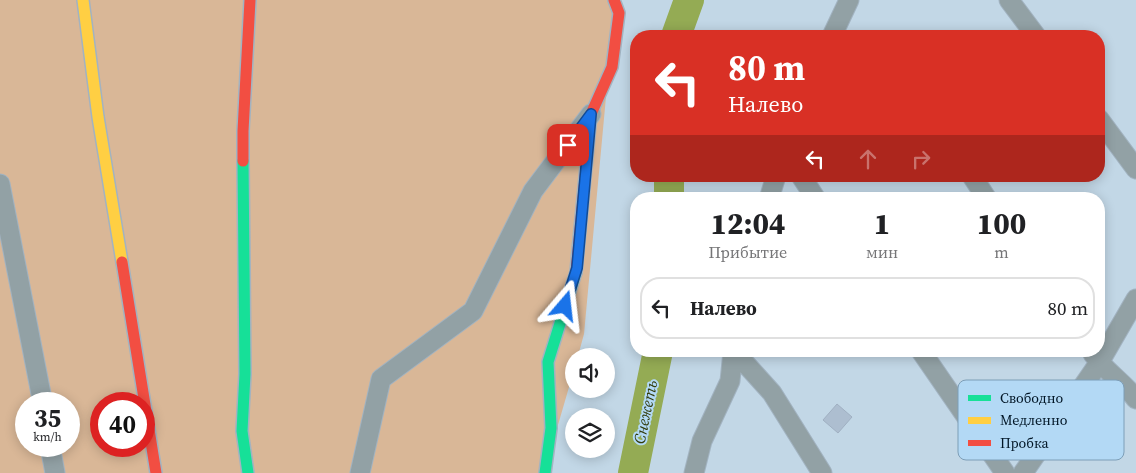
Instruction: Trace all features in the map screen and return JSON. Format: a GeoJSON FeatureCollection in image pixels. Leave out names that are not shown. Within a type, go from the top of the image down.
{"type":"FeatureCollection","features":[{"type":"Feature","properties":{"kind":"street"},"geometry":{"type":"LineString","coordinates":[[83,0],[98,117],[156,473]]}},
{"type":"Feature","properties":{"kind":"street"},"geometry":{"type":"LineString","coordinates":[[248,473],[242,431],[245,374],[243,131],[250,0]]}},
{"type":"Feature","properties":{"kind":"street"},"geometry":{"type":"LineString","coordinates":[[360,473],[381,378],[473,311],[533,190],[591,114],[612,67],[619,13],[614,0]]}},
{"type":"Feature","properties":{"kind":"street"},"geometry":{"type":"LineString","coordinates":[[835,30],[849,0]]}},
{"type":"Feature","properties":{"kind":"street"},"geometry":{"type":"LineString","coordinates":[[1009,0],[1032,30]]}},
{"type":"Feature","properties":{"kind":"street"},"geometry":{"type":"LineString","coordinates":[[545,473],[551,428],[548,362],[577,268],[591,114]]}},
{"type":"Feature","properties":{"kind":"street"},"geometry":{"type":"LineString","coordinates":[[1105,127],[1136,169]]}},
{"type":"Feature","properties":{"kind":"street"},"geometry":{"type":"LineString","coordinates":[[0,184],[42,392]]}},
{"type":"Feature","properties":{"kind":"street"},"geometry":{"type":"LineString","coordinates":[[1105,343],[1136,299]]}},
{"type":"Feature","properties":{"kind":"street"},"geometry":{"type":"LineString","coordinates":[[694,473],[702,441],[730,381],[733,357]]}},
{"type":"Feature","properties":{"kind":"street"},"geometry":{"type":"LineString","coordinates":[[739,357],[772,393],[822,473]]}},
{"type":"Feature","properties":{"kind":"street"},"geometry":{"type":"LineString","coordinates":[[925,357],[958,405]]}},
{"type":"Feature","properties":{"kind":"street"},"geometry":{"type":"LineString","coordinates":[[1081,380],[1095,357],[1120,380]]}},
{"type":"Feature","properties":{"kind":"street"},"geometry":{"type":"LineString","coordinates":[[1124,384],[1136,399]]}},
{"type":"Feature","properties":{"kind":"street"},"geometry":{"type":"LineString","coordinates":[[52,457],[55,473]]}},
{"type":"Feature","properties":{"kind":"street"},"geometry":{"type":"LineString","coordinates":[[996,460],[1005,473]]}},
{"type":"Feature","properties":{"kind":"street"},"geometry":{"type":"LineString","coordinates":[[1027,471],[1034,460]]}},
{"type":"Feature","properties":{"kind":"shaded area"},"geometry":{"type":"Polygon","coordinates":[[[0,0],[615,0],[584,334],[580,348],[565,348],[566,398],[544,473],[0,473],[0,0]]]}},
{"type":"Feature","properties":{"kind":"building"},"geometry":{"type":"Polygon","coordinates":[[[837,404],[852,417],[838,433],[823,420],[837,404]]]}},
{"type":"Feature","properties":{"kind":"waterway","name":"Снежеть"},"geometry":{"type":"LineString","coordinates":[[678,30],[689,0]]}},
{"type":"Feature","properties":{"kind":"waterway","name":"Снежеть"},"geometry":{"type":"LineString","coordinates":[[669,182],[669,192]]}},
{"type":"Feature","properties":{"kind":"waterway","name":"Снежеть"},"geometry":{"type":"LineString","coordinates":[[633,473],[657,357]]}},
{"type":"Feature","properties":{"kind":"traffic: fast"},"geometry":{"type":"LineString","coordinates":[[243,161],[245,374],[242,431],[248,473]]}},
{"type":"Feature","properties":{"kind":"traffic: fast"},"geometry":{"type":"LineString","coordinates":[[545,473],[551,428],[548,362],[576,272]]}},
{"type":"Feature","properties":{"kind":"traffic: slow"},"geometry":{"type":"LineString","coordinates":[[83,0],[98,117],[122,262]]}},
{"type":"Feature","properties":{"kind":"traffic: jam"},"geometry":{"type":"LineString","coordinates":[[243,161],[250,0]]}},
{"type":"Feature","properties":{"kind":"traffic: jam"},"geometry":{"type":"LineString","coordinates":[[576,272],[591,114],[612,67],[619,13],[614,0]]}},
{"type":"Feature","properties":{"kind":"traffic: jam"},"geometry":{"type":"LineString","coordinates":[[122,262],[156,473]]}},
{"type":"Feature","properties":{"kind":"route"},"geometry":{"type":"LineString","coordinates":[[565,306],[577,268],[591,114],[568,145]]}}]}
